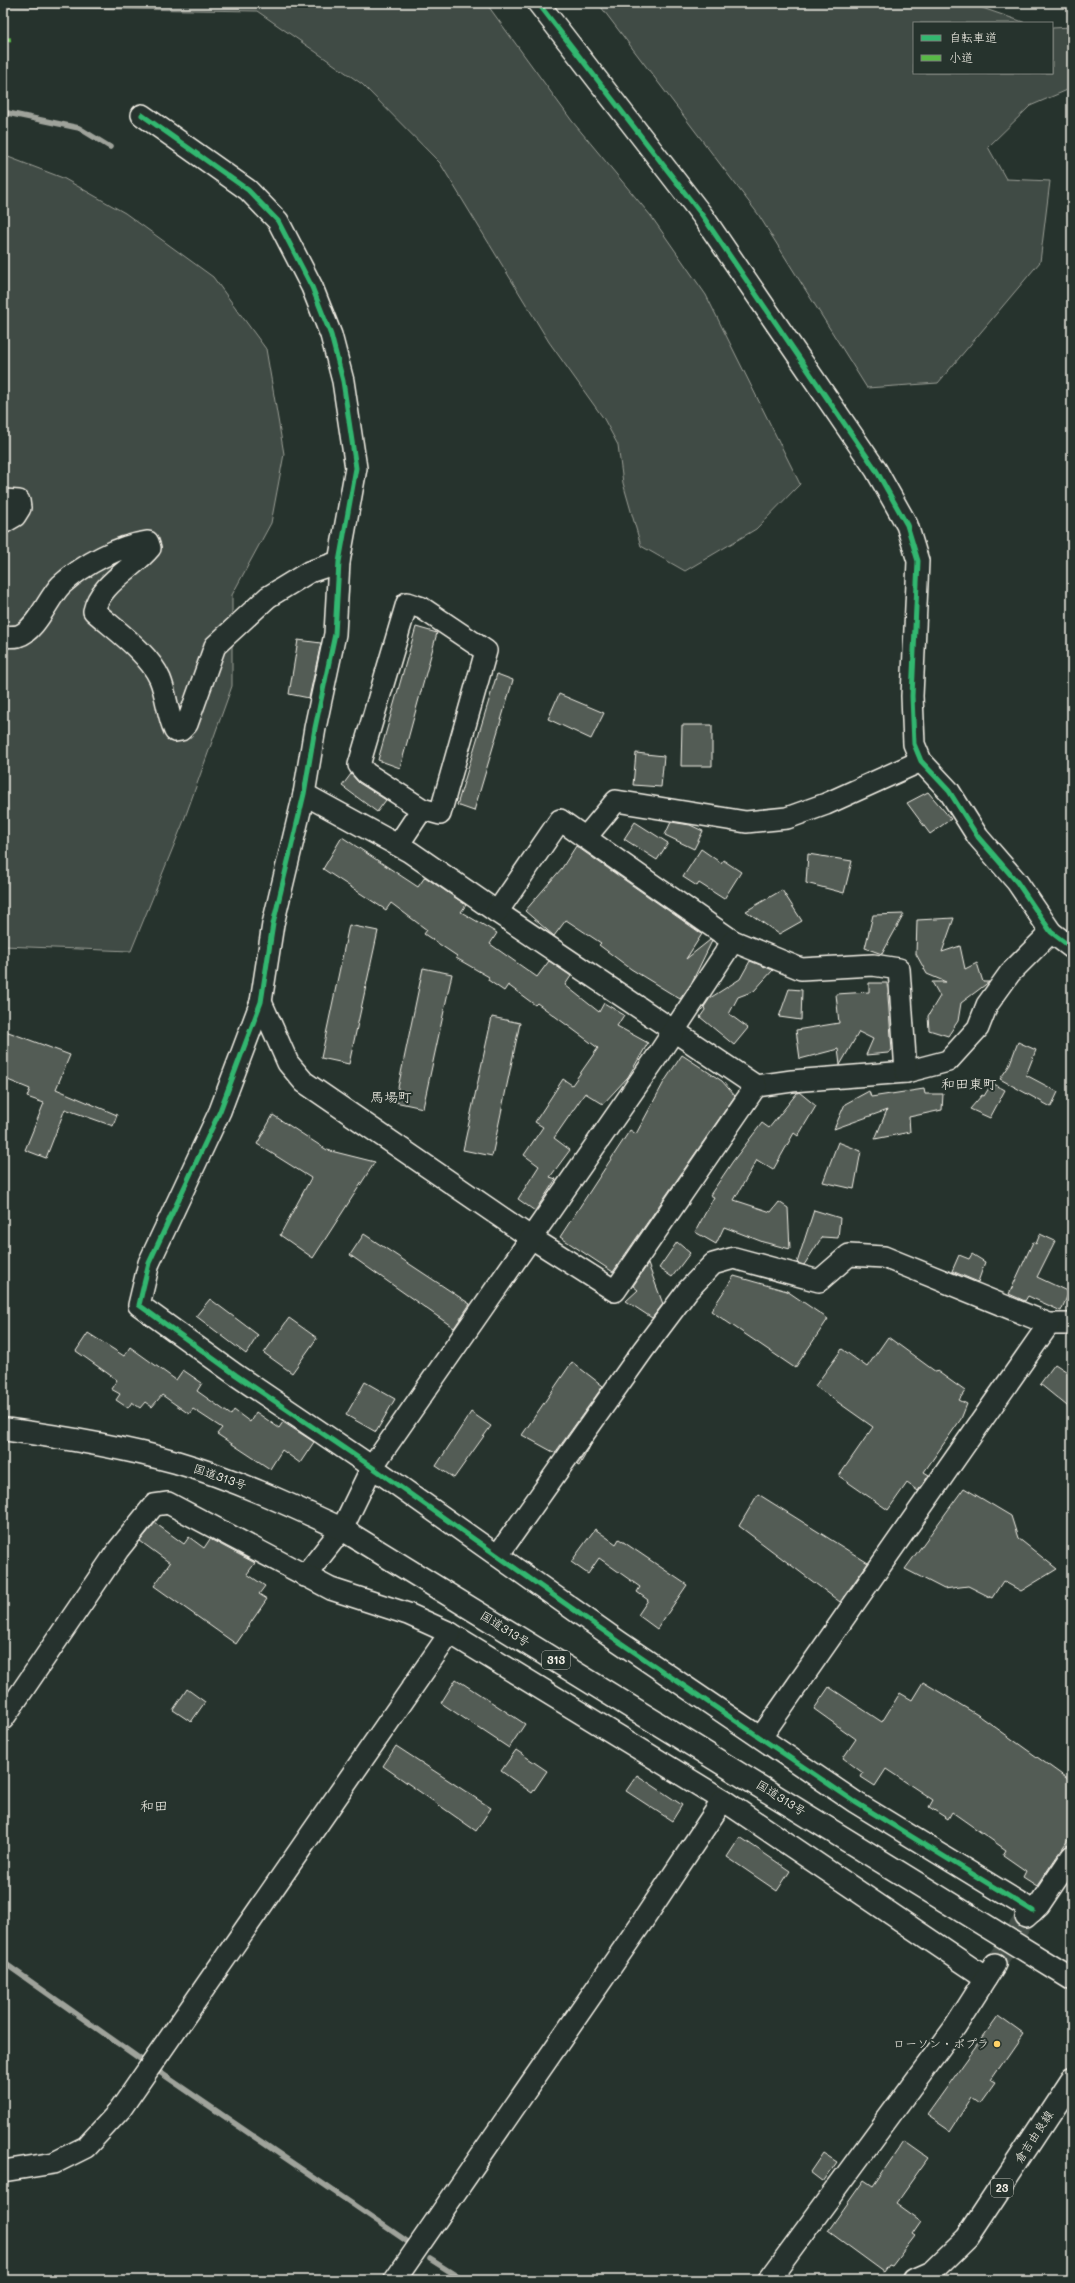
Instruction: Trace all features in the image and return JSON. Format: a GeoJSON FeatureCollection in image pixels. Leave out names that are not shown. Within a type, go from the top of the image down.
{"type":"FeatureCollection","features":[{"type":"Feature","properties":{"kind":"main road","name":"国道313号"},"geometry":{"type":"LineString","coordinates":[[3,1429],[84,1440],[177,1462],[249,1487],[342,1529],[1072,1980]]}},
{"type":"Feature","properties":{"kind":"main road","name":"倉吉由良線"},"geometry":{"type":"LineString","coordinates":[[914,2280],[932,2272],[967,2238],[1072,2079]]}},
{"type":"Feature","properties":{"kind":"street"},"geometry":{"type":"LineString","coordinates":[[538,3],[702,215],[876,470],[907,525],[918,561],[912,696],[914,744],[921,761],[949,791],[978,837],[1017,882],[1051,932],[1072,948]]}},
{"type":"Feature","properties":{"kind":"street"},"geometry":{"type":"LineString","coordinates":[[142,115],[248,190],[278,222],[312,287],[331,335],[343,381],[356,468],[339,562],[335,634],[315,728],[304,794],[279,895],[261,1002],[220,1111],[149,1263],[139,1305],[236,1376],[372,1467],[618,1641],[854,1802],[1030,1914],[1040,1904],[1072,1856]]}},
{"type":"Feature","properties":{"kind":"street"},"geometry":{"type":"LineString","coordinates":[[3,500],[19,501],[20,508],[15,516],[3,523]]}},
{"type":"Feature","properties":{"kind":"street"},"geometry":{"type":"LineString","coordinates":[[3,636],[19,636],[30,628],[61,586],[83,569],[129,545],[148,542],[150,548],[106,589],[96,602],[94,611],[153,666],[160,679],[169,720],[175,731],[181,730],[187,724],[215,646],[268,597],[309,572],[339,562]]}},
{"type":"Feature","properties":{"kind":"street"},"geometry":{"type":"LineString","coordinates":[[408,602],[422,608],[486,651],[440,814],[422,809],[366,773],[359,765],[408,602]]}},
{"type":"Feature","properties":{"kind":"street"},"geometry":{"type":"LineString","coordinates":[[586,836],[616,801],[746,822],[787,818],[826,804],[921,761]]}},
{"type":"Feature","properties":{"kind":"street"},"geometry":{"type":"LineString","coordinates":[[304,794],[398,845],[756,1086],[792,1081],[906,1072],[948,1061],[978,1028],[987,1005],[1010,973],[1051,932]]}},
{"type":"Feature","properties":{"kind":"street"},"geometry":{"type":"LineString","coordinates":[[398,845],[422,809]]}},
{"type":"Feature","properties":{"kind":"street"},"geometry":{"type":"LineString","coordinates":[[497,912],[560,820],[586,836],[733,941],[801,969],[873,965],[899,969],[906,1072]]}},
{"type":"Feature","properties":{"kind":"street"},"geometry":{"type":"LineString","coordinates":[[305,1576],[342,1529],[372,1467],[674,1031],[733,941]]}},
{"type":"Feature","properties":{"kind":"street"},"geometry":{"type":"LineString","coordinates":[[261,1002],[288,1063],[304,1082],[530,1237],[615,1291],[756,1086]]}},
{"type":"Feature","properties":{"kind":"street"},"geometry":{"type":"LineString","coordinates":[[498,1555],[643,1350],[688,1290],[713,1264],[734,1258],[819,1281],[849,1255],[884,1257],[1049,1324],[1072,1324]]}},
{"type":"Feature","properties":{"kind":"street"},"geometry":{"type":"LineString","coordinates":[[761,1738],[1049,1324]]}},
{"type":"Feature","properties":{"kind":"street"},"geometry":{"type":"LineString","coordinates":[[3,1718],[118,1550],[154,1505],[168,1502],[331,1589],[408,1614],[450,1633],[723,1800],[991,1971],[955,2027],[769,2280]]}},
{"type":"Feature","properties":{"kind":"street"},"geometry":{"type":"LineString","coordinates":[[3,2171],[54,2163],[86,2147],[120,2110],[450,1633]]}},
{"type":"Feature","properties":{"kind":"street"},"geometry":{"type":"LineString","coordinates":[[396,2280],[637,1929],[723,1800]]}},
{"type":"Feature","properties":{"kind":"shaded area"},"geometry":{"type":"Polygon","coordinates":[[[3,3],[486,3],[572,121],[651,216],[706,295],[800,484],[756,529],[685,571],[641,546],[623,483],[618,445],[604,419],[549,342],[440,163],[362,84],[257,11],[3,7],[3,3]]]}},
{"type":"Feature","properties":{"kind":"shaded area"},"geometry":{"type":"Polygon","coordinates":[[[598,3],[968,3],[1023,22],[913,22],[913,74],[1053,74],[1053,28],[1072,27],[1072,88],[1030,106],[988,147],[1006,179],[1050,181],[1040,262],[938,383],[867,388],[758,214],[598,3]]]}},
{"type":"Feature","properties":{"kind":"shaded area"},"geometry":{"type":"Polygon","coordinates":[[[3,155],[63,178],[125,213],[213,277],[266,349],[284,454],[271,523],[232,595],[232,686],[183,823],[131,951],[3,946],[3,155]]]}},
{"type":"Feature","properties":{"kind":"building"},"geometry":{"type":"Polygon","coordinates":[[[416,627],[437,633],[400,768],[378,760],[416,627]]]}},
{"type":"Feature","properties":{"kind":"building"},"geometry":{"type":"Polygon","coordinates":[[[298,640],[321,643],[309,698],[289,694],[298,640]]]}},
{"type":"Feature","properties":{"kind":"building"},"geometry":{"type":"Polygon","coordinates":[[[497,674],[513,680],[474,811],[457,805],[497,674]]]}},
{"type":"Feature","properties":{"kind":"building"},"geometry":{"type":"Polygon","coordinates":[[[559,694],[604,713],[591,739],[548,719],[559,694]]]}},
{"type":"Feature","properties":{"kind":"building"},"geometry":{"type":"Polygon","coordinates":[[[682,725],[712,725],[712,766],[681,766],[682,725]]]}},
{"type":"Feature","properties":{"kind":"building"},"geometry":{"type":"Polygon","coordinates":[[[636,753],[664,756],[661,787],[633,785],[636,753]]]}},
{"type":"Feature","properties":{"kind":"building"},"geometry":{"type":"Polygon","coordinates":[[[351,774],[359,783],[386,800],[377,812],[342,786],[351,774]]]}},
{"type":"Feature","properties":{"kind":"building"},"geometry":{"type":"Polygon","coordinates":[[[928,792],[951,819],[930,834],[907,803],[928,792]]]}},
{"type":"Feature","properties":{"kind":"building"},"geometry":{"type":"Polygon","coordinates":[[[635,822],[668,843],[657,860],[624,839],[635,822]]]}},
{"type":"Feature","properties":{"kind":"building"},"geometry":{"type":"Polygon","coordinates":[[[671,822],[690,825],[703,831],[694,849],[665,835],[671,822]]]}},
{"type":"Feature","properties":{"kind":"building"},"geometry":{"type":"Polygon","coordinates":[[[342,837],[418,887],[425,877],[466,905],[461,912],[497,933],[490,944],[537,977],[549,961],[571,976],[565,985],[599,1012],[604,1003],[624,1015],[617,1026],[648,1043],[628,1077],[603,1104],[585,1093],[554,1138],[570,1150],[550,1177],[556,1179],[535,1211],[518,1199],[539,1166],[524,1155],[543,1127],[535,1122],[563,1079],[572,1085],[598,1048],[537,1003],[535,1005],[508,985],[504,991],[488,980],[489,977],[456,958],[457,956],[424,934],[427,930],[391,903],[386,910],[323,869],[342,837]]]}},
{"type":"Feature","properties":{"kind":"building"},"geometry":{"type":"Polygon","coordinates":[[[576,846],[702,934],[686,959],[710,940],[712,941],[691,984],[680,999],[631,969],[599,945],[601,943],[566,920],[554,936],[525,911],[562,868],[576,846]]]}},
{"type":"Feature","properties":{"kind":"building"},"geometry":{"type":"Polygon","coordinates":[[[701,849],[721,863],[723,860],[741,872],[724,899],[699,883],[697,886],[683,877],[701,849]]]}},
{"type":"Feature","properties":{"kind":"building"},"geometry":{"type":"Polygon","coordinates":[[[808,854],[852,861],[844,893],[806,883],[808,854]]]}},
{"type":"Feature","properties":{"kind":"building"},"geometry":{"type":"Polygon","coordinates":[[[782,890],[802,921],[779,934],[746,911],[782,890]]]}},
{"type":"Feature","properties":{"kind":"building"},"geometry":{"type":"Polygon","coordinates":[[[904,914],[882,954],[865,948],[873,915],[904,914]]]}},
{"type":"Feature","properties":{"kind":"building"},"geometry":{"type":"Polygon","coordinates":[[[954,918],[942,952],[960,946],[965,969],[977,963],[983,982],[989,982],[961,1003],[958,1021],[948,1036],[929,1030],[928,1016],[940,996],[932,982],[946,982],[927,974],[916,954],[917,920],[954,918]]]}},
{"type":"Feature","properties":{"kind":"building"},"geometry":{"type":"Polygon","coordinates":[[[349,925],[378,931],[349,1064],[321,1058],[349,925]]]}},
{"type":"Feature","properties":{"kind":"building"},"geometry":{"type":"Polygon","coordinates":[[[750,961],[773,970],[754,991],[738,997],[729,1014],[748,1028],[734,1045],[700,1017],[710,998],[740,979],[750,961]]]}},
{"type":"Feature","properties":{"kind":"building"},"geometry":{"type":"Polygon","coordinates":[[[423,968],[452,974],[423,1108],[395,1102],[423,968]]]}},
{"type":"Feature","properties":{"kind":"building"},"geometry":{"type":"Polygon","coordinates":[[[869,983],[887,983],[892,1050],[888,1053],[866,1055],[873,1039],[859,1032],[840,1065],[838,1049],[800,1059],[796,1030],[839,1023],[836,994],[869,992],[869,983]]]}},
{"type":"Feature","properties":{"kind":"building"},"geometry":{"type":"Polygon","coordinates":[[[789,989],[802,990],[801,1020],[779,1017],[789,989]]]}},
{"type":"Feature","properties":{"kind":"building"},"geometry":{"type":"Polygon","coordinates":[[[492,1017],[520,1023],[492,1156],[463,1150],[492,1017]]]}},
{"type":"Feature","properties":{"kind":"building"},"geometry":{"type":"Polygon","coordinates":[[[3,1030],[70,1055],[56,1089],[117,1115],[113,1126],[65,1109],[46,1158],[25,1150],[44,1103],[27,1097],[30,1089],[3,1078],[3,1030]]]}},
{"type":"Feature","properties":{"kind":"building"},"geometry":{"type":"Polygon","coordinates":[[[1018,1042],[1036,1050],[1026,1075],[1058,1092],[1051,1107],[1000,1079],[1009,1066],[1018,1042]]]}},
{"type":"Feature","properties":{"kind":"building"},"geometry":{"type":"Polygon","coordinates":[[[682,1055],[722,1081],[735,1096],[613,1272],[560,1237],[630,1130],[636,1134],[664,1082],[682,1055]]]}},
{"type":"Feature","properties":{"kind":"building"},"geometry":{"type":"Polygon","coordinates":[[[992,1083],[1005,1090],[990,1118],[970,1109],[982,1095],[984,1096],[992,1083]]]}},
{"type":"Feature","properties":{"kind":"building"},"geometry":{"type":"Polygon","coordinates":[[[924,1089],[925,1094],[943,1094],[942,1110],[909,1117],[910,1132],[875,1139],[887,1110],[834,1129],[845,1104],[869,1091],[871,1097],[924,1089]]]}},
{"type":"Feature","properties":{"kind":"building"},"geometry":{"type":"Polygon","coordinates":[[[799,1092],[816,1106],[798,1136],[794,1133],[773,1170],[757,1160],[734,1200],[771,1212],[779,1202],[788,1208],[790,1249],[763,1242],[724,1227],[716,1244],[695,1232],[714,1197],[710,1195],[733,1161],[762,1123],[769,1128],[799,1092]]]}},
{"type":"Feature","properties":{"kind":"building"},"geometry":{"type":"Polygon","coordinates":[[[273,1115],[327,1150],[375,1162],[313,1258],[280,1235],[311,1178],[257,1144],[273,1115]]]}},
{"type":"Feature","properties":{"kind":"building"},"geometry":{"type":"Polygon","coordinates":[[[838,1142],[861,1151],[854,1189],[823,1182],[838,1142]]]}},
{"type":"Feature","properties":{"kind":"building"},"geometry":{"type":"Polygon","coordinates":[[[814,1210],[840,1218],[838,1238],[822,1237],[804,1265],[797,1263],[814,1210]]]}},
{"type":"Feature","properties":{"kind":"building"},"geometry":{"type":"Polygon","coordinates":[[[364,1234],[470,1304],[454,1328],[350,1255],[364,1234]]]}},
{"type":"Feature","properties":{"kind":"building"},"geometry":{"type":"Polygon","coordinates":[[[1040,1234],[1055,1241],[1037,1277],[1069,1292],[1061,1311],[1028,1296],[1025,1301],[1009,1294],[1033,1242],[1036,1244],[1040,1234]]]}},
{"type":"Feature","properties":{"kind":"building"},"geometry":{"type":"Polygon","coordinates":[[[677,1242],[690,1253],[672,1277],[659,1268],[677,1242]]]}},
{"type":"Feature","properties":{"kind":"building"},"geometry":{"type":"Polygon","coordinates":[[[972,1254],[985,1262],[978,1282],[952,1271],[959,1255],[969,1259],[972,1254]]]}},
{"type":"Feature","properties":{"kind":"building"},"geometry":{"type":"Polygon","coordinates":[[[648,1264],[663,1304],[652,1318],[626,1301],[638,1290],[633,1286],[648,1264]]]}},
{"type":"Feature","properties":{"kind":"building"},"geometry":{"type":"Polygon","coordinates":[[[734,1276],[787,1291],[828,1319],[795,1368],[711,1311],[734,1276]]]}},
{"type":"Feature","properties":{"kind":"building"},"geometry":{"type":"Polygon","coordinates":[[[210,1299],[258,1335],[246,1354],[196,1316],[210,1299]]]}},
{"type":"Feature","properties":{"kind":"building"},"geometry":{"type":"Polygon","coordinates":[[[289,1318],[317,1338],[292,1373],[264,1353],[289,1318]]]}},
{"type":"Feature","properties":{"kind":"building"},"geometry":{"type":"Polygon","coordinates":[[[88,1333],[124,1356],[130,1347],[176,1380],[183,1370],[202,1383],[197,1391],[231,1415],[234,1410],[250,1422],[256,1412],[279,1428],[283,1422],[314,1442],[300,1463],[282,1450],[270,1469],[217,1434],[222,1428],[193,1409],[189,1414],[162,1395],[152,1407],[145,1402],[140,1408],[132,1402],[128,1408],[116,1400],[120,1394],[111,1389],[117,1380],[76,1351],[88,1333]]]}},
{"type":"Feature","properties":{"kind":"building"},"geometry":{"type":"Polygon","coordinates":[[[888,1337],[965,1391],[959,1400],[967,1404],[961,1419],[924,1472],[929,1475],[918,1491],[907,1483],[888,1510],[839,1476],[873,1427],[815,1386],[842,1349],[867,1367],[888,1337]]]}},
{"type":"Feature","properties":{"kind":"building"},"geometry":{"type":"Polygon","coordinates":[[[572,1362],[603,1386],[555,1453],[522,1435],[572,1362]]]}},
{"type":"Feature","properties":{"kind":"building"},"geometry":{"type":"Polygon","coordinates":[[[1055,1364],[1072,1375],[1072,1410],[1040,1384],[1055,1364]]]}},
{"type":"Feature","properties":{"kind":"building"},"geometry":{"type":"Polygon","coordinates":[[[365,1382],[395,1399],[376,1432],[346,1415],[365,1382]]]}},
{"type":"Feature","properties":{"kind":"building"},"geometry":{"type":"Polygon","coordinates":[[[471,1412],[491,1426],[454,1478],[436,1466],[471,1412]]]}},
{"type":"Feature","properties":{"kind":"building"},"geometry":{"type":"Polygon","coordinates":[[[592,1443],[579,1466],[577,1465],[592,1443]]]}},
{"type":"Feature","properties":{"kind":"building"},"geometry":{"type":"Polygon","coordinates":[[[964,1488],[1011,1516],[1018,1538],[1057,1569],[1021,1591],[1003,1581],[992,1598],[968,1586],[944,1589],[905,1569],[964,1488]]]}},
{"type":"Feature","properties":{"kind":"building"},"geometry":{"type":"Polygon","coordinates":[[[758,1494],[868,1563],[840,1602],[739,1526],[758,1494]]]}},
{"type":"Feature","properties":{"kind":"building"},"geometry":{"type":"Polygon","coordinates":[[[155,1523],[184,1544],[189,1537],[204,1548],[210,1539],[255,1563],[247,1574],[265,1586],[259,1594],[267,1599],[236,1644],[154,1586],[170,1563],[140,1541],[155,1523]]]}},
{"type":"Feature","properties":{"kind":"building"},"geometry":{"type":"Polygon","coordinates":[[[595,1529],[616,1544],[619,1539],[687,1585],[657,1629],[638,1615],[648,1600],[637,1592],[640,1587],[599,1558],[588,1574],[571,1562],[595,1529]]]}},
{"type":"Feature","properties":{"kind":"building"},"geometry":{"type":"Polygon","coordinates":[[[456,1679],[525,1724],[509,1748],[441,1703],[456,1679]]]}},
{"type":"Feature","properties":{"kind":"building"},"geometry":{"type":"Polygon","coordinates":[[[923,1682],[981,1717],[1072,1782],[1072,1834],[1037,1886],[1023,1877],[1026,1871],[1003,1855],[1006,1850],[952,1812],[948,1819],[929,1807],[933,1800],[886,1769],[875,1786],[861,1777],[863,1773],[843,1758],[856,1739],[814,1709],[829,1687],[882,1722],[900,1693],[912,1700],[923,1682]]]}},
{"type":"Feature","properties":{"kind":"building"},"geometry":{"type":"Polygon","coordinates":[[[187,1689],[205,1702],[191,1722],[173,1710],[187,1689]]]}},
{"type":"Feature","properties":{"kind":"building"},"geometry":{"type":"Polygon","coordinates":[[[396,1746],[491,1808],[476,1831],[383,1766],[396,1746]]]}},
{"type":"Feature","properties":{"kind":"building"},"geometry":{"type":"Polygon","coordinates":[[[516,1750],[547,1771],[532,1793],[501,1771],[516,1750]]]}},
{"type":"Feature","properties":{"kind":"building"},"geometry":{"type":"Polygon","coordinates":[[[637,1775],[682,1805],[672,1821],[626,1791],[637,1775]]]}},
{"type":"Feature","properties":{"kind":"building"},"geometry":{"type":"Polygon","coordinates":[[[740,1837],[790,1871],[777,1891],[727,1857],[740,1837]]]}},
{"type":"Feature","properties":{"kind":"building"},"geometry":{"type":"Polygon","coordinates":[[[998,2016],[1023,2034],[991,2080],[995,2082],[980,2103],[972,2097],[950,2131],[927,2115],[998,2016]]]}},
{"type":"Feature","properties":{"kind":"building"},"geometry":{"type":"Polygon","coordinates":[[[904,2141],[928,2158],[896,2203],[921,2221],[912,2234],[915,2236],[892,2266],[889,2265],[884,2272],[828,2231],[864,2180],[873,2186],[904,2141]]]}},
{"type":"Feature","properties":{"kind":"building"},"geometry":{"type":"Polygon","coordinates":[[[823,2153],[837,2162],[823,2182],[810,2172],[823,2153]]]}},
{"type":"Feature","properties":{"kind":"waterway"},"geometry":{"type":"LineString","coordinates":[[3,112],[79,128],[110,147]]}},
{"type":"Feature","properties":{"kind":"waterway"},"geometry":{"type":"LineString","coordinates":[[3,1962],[143,2061]]}},
{"type":"Feature","properties":{"kind":"waterway"},"geometry":{"type":"LineString","coordinates":[[161,2073],[408,2242]]}},
{"type":"Feature","properties":{"kind":"waterway"},"geometry":{"type":"LineString","coordinates":[[430,2259],[463,2280]]}},
{"type":"Feature","properties":{"kind":"tunnel"},"geometry":{"type":"LineString","coordinates":[[995,1964],[1026,1917]]}},
{"type":"Feature","properties":{"kind":"marked path"},"geometry":{"type":"LineString","coordinates":[[3,40],[14,39]]}},
{"type":"Feature","properties":{"kind":"cycle path"},"geometry":{"type":"LineString","coordinates":[[538,3],[702,215],[876,470],[907,525],[918,561],[912,696],[914,744],[921,761],[949,791],[978,837],[1017,882],[1051,932],[1072,948]]}},
{"type":"Feature","properties":{"kind":"cycle path"},"geometry":{"type":"LineString","coordinates":[[142,115],[248,190],[278,221],[312,287],[331,335],[343,381],[356,468],[339,562],[335,634],[315,728],[304,794],[273,924],[261,1002],[220,1111],[149,1263],[139,1305],[236,1375],[372,1467],[618,1641],[855,1802],[1033,1911]]}},
{"type":"Feature","properties":{"kind":"place","name":"ローソン・ポプラ"},"geometry":{"type":"Point","coordinates":[997,2044]}},
{"type":"Feature","properties":{"kind":"district","name":"和田東町"},"geometry":{"type":"Point","coordinates":[969,1084]}},
{"type":"Feature","properties":{"kind":"district","name":"馬場町"},"geometry":{"type":"Point","coordinates":[391,1097]}},
{"type":"Feature","properties":{"kind":"district","name":"和田"},"geometry":{"type":"Point","coordinates":[154,1806]}}]}
